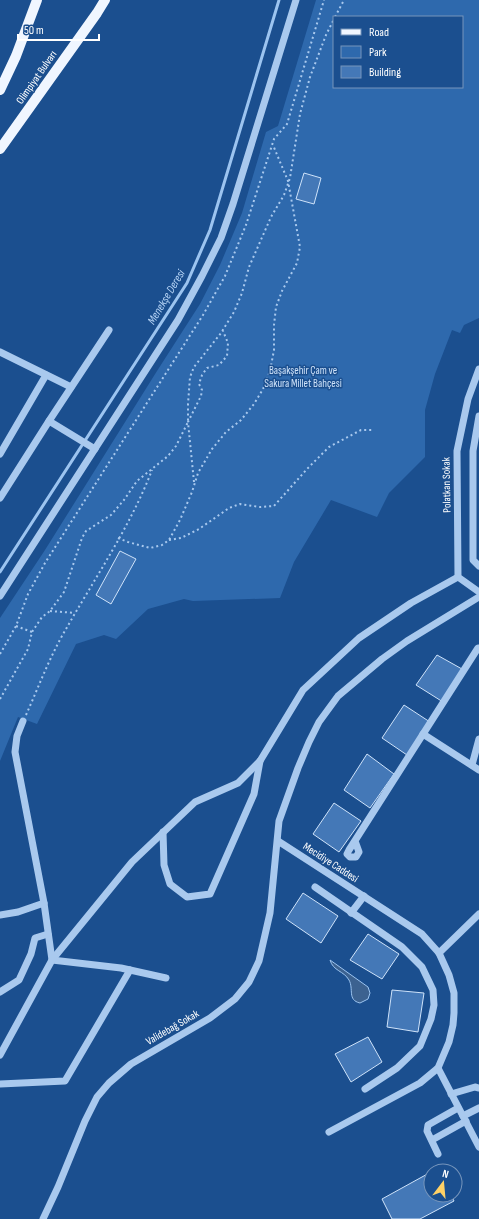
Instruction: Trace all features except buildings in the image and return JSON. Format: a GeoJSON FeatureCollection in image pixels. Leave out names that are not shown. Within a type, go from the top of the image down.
{"type":"FeatureCollection","features":[{"type":"Feature","properties":{"kind":"main road"},"geometry":{"type":"LineString","coordinates":[[0,90],[16,56],[37,0]]}},
{"type":"Feature","properties":{"kind":"main road","name":"Olimpiyat Bulvarı"},"geometry":{"type":"LineString","coordinates":[[0,149],[104,1]]}},
{"type":"Feature","properties":{"kind":"street"},"geometry":{"type":"LineString","coordinates":[[0,596],[178,320],[221,238],[234,204],[296,0]]}},
{"type":"Feature","properties":{"kind":"street"},"geometry":{"type":"LineString","coordinates":[[0,498],[109,330]]}},
{"type":"Feature","properties":{"kind":"street"},"geometry":{"type":"LineString","coordinates":[[0,352],[71,387]]}},
{"type":"Feature","properties":{"kind":"street","name":"Polatkan Sokak"},"geometry":{"type":"LineString","coordinates":[[458,577],[457,451],[468,399],[479,369]]}},
{"type":"Feature","properties":{"kind":"street"},"geometry":{"type":"LineString","coordinates":[[0,454],[46,375]]}},
{"type":"Feature","properties":{"kind":"street"},"geometry":{"type":"LineString","coordinates":[[479,416],[473,451],[473,560],[479,566]]}},
{"type":"Feature","properties":{"kind":"street"},"geometry":{"type":"LineString","coordinates":[[49,421],[95,449]]}},
{"type":"Feature","properties":{"kind":"street"},"geometry":{"type":"LineString","coordinates":[[0,1055],[52,960],[132,862],[195,802],[238,783],[260,761],[303,690],[359,638],[411,603],[458,577],[479,592]]}},
{"type":"Feature","properties":{"kind":"street"},"geometry":{"type":"LineString","coordinates":[[278,841],[279,821],[298,768],[319,722],[338,696],[376,664],[408,641],[479,597]]}},
{"type":"Feature","properties":{"kind":"street"},"geometry":{"type":"LineString","coordinates":[[355,841],[479,648]]}},
{"type":"Feature","properties":{"kind":"street"},"geometry":{"type":"LineString","coordinates":[[23,721],[17,736],[15,752],[44,903],[52,960]]}},
{"type":"Feature","properties":{"kind":"street"},"geometry":{"type":"LineString","coordinates":[[423,734],[479,770]]}},
{"type":"Feature","properties":{"kind":"street"},"geometry":{"type":"LineString","coordinates":[[472,765],[479,739]]}},
{"type":"Feature","properties":{"kind":"street"},"geometry":{"type":"LineString","coordinates":[[163,832],[164,865],[170,884],[187,898],[210,894],[254,794],[260,761]]}},
{"type":"Feature","properties":{"kind":"street","name":"Mecidiye Caddesi"},"geometry":{"type":"LineString","coordinates":[[278,841],[422,934],[439,953],[449,974],[454,993],[454,1013],[449,1042],[438,1068],[420,1083],[329,1132]]}},
{"type":"Feature","properties":{"kind":"street","name":"Validebağ Sokak"},"geometry":{"type":"LineString","coordinates":[[43,1219],[85,1121],[97,1097],[109,1083],[131,1064],[210,1018],[234,999],[249,982],[259,961],[270,913],[278,841]]}},
{"type":"Feature","properties":{"kind":"street"},"geometry":{"type":"LineString","coordinates":[[316,887],[351,913],[402,947],[422,967],[433,990],[434,1004],[432,1019],[420,1046],[396,1068],[365,1089]]}},
{"type":"Feature","properties":{"kind":"street"},"geometry":{"type":"LineString","coordinates":[[351,913],[364,896]]}},
{"type":"Feature","properties":{"kind":"street"},"geometry":{"type":"LineString","coordinates":[[0,915],[18,912],[44,903]]}},
{"type":"Feature","properties":{"kind":"street"},"geometry":{"type":"LineString","coordinates":[[439,953],[479,914]]}},
{"type":"Feature","properties":{"kind":"street"},"geometry":{"type":"LineString","coordinates":[[0,992],[19,980],[31,954],[35,938],[48,934]]}},
{"type":"Feature","properties":{"kind":"street"},"geometry":{"type":"LineString","coordinates":[[52,960],[130,970],[166,978]]}},
{"type":"Feature","properties":{"kind":"street"},"geometry":{"type":"LineString","coordinates":[[0,1084],[65,1081],[130,970]]}},
{"type":"Feature","properties":{"kind":"street"},"geometry":{"type":"LineString","coordinates":[[438,1068],[479,1147]]}},
{"type":"Feature","properties":{"kind":"street"},"geometry":{"type":"LineString","coordinates":[[451,1094],[475,1087],[479,1088]]}},
{"type":"Feature","properties":{"kind":"street"},"geometry":{"type":"LineString","coordinates":[[438,1154],[427,1131],[428,1125],[458,1108]]}},
{"type":"Feature","properties":{"kind":"street"},"geometry":{"type":"LineString","coordinates":[[432,1140],[479,1108]]}},
{"type":"Feature","properties":{"kind":"path"},"geometry":{"type":"LineString","coordinates":[[335,16],[344,0]]}},
{"type":"Feature","properties":{"kind":"path"},"geometry":{"type":"LineString","coordinates":[[194,484],[188,422],[190,377],[194,367],[222,331],[234,312],[250,267],[272,217],[284,195],[288,181],[300,114],[310,77],[333,20]]}},
{"type":"Feature","properties":{"kind":"path"},"geometry":{"type":"LineString","coordinates":[[118,538],[150,548],[162,545],[168,540],[180,520],[198,473],[212,449],[226,432],[241,420],[254,404],[263,389],[270,371],[274,350],[276,307],[282,291],[297,263],[300,247],[288,181],[272,144]]}},
{"type":"Feature","properties":{"kind":"path"},"geometry":{"type":"LineString","coordinates":[[0,699],[28,649],[32,632],[42,617],[50,611],[64,592],[82,538],[86,531],[111,515],[124,500],[137,481],[168,456],[176,446],[201,396],[202,390],[200,384],[202,375],[207,368],[219,365],[227,356],[228,343],[222,331]]}},
{"type":"Feature","properties":{"kind":"path"},"geometry":{"type":"LineString","coordinates":[[168,540],[180,538],[199,529],[229,508],[240,504],[260,507],[274,506],[329,447],[361,430],[374,430]]}},
{"type":"Feature","properties":{"kind":"path"},"geometry":{"type":"LineString","coordinates":[[23,721],[58,644],[145,489],[152,469]]}},
{"type":"Feature","properties":{"kind":"path"},"geometry":{"type":"LineString","coordinates":[[50,611],[75,613]]}},
{"type":"Feature","properties":{"kind":"path"},"geometry":{"type":"LineString","coordinates":[[16,626],[32,632]]}},
{"type":"Feature","properties":{"kind":"green space","name":"Başakşehir Çam ve Sakura Millet Bahçesi"},"geometry":{"type":"Polygon","coordinates":[[[316,0],[479,0],[479,318],[464,325],[460,333],[452,330],[435,374],[425,410],[425,457],[389,493],[377,517],[331,500],[294,562],[280,598],[193,601],[184,599],[148,609],[116,639],[104,635],[76,644],[37,724],[18,717],[0,761],[0,618],[45,550],[200,304],[220,265],[242,213],[266,132],[278,126],[316,0]]]}},
{"type":"Feature","properties":{"kind":"shaded area"},"geometry":{"type":"Polygon","coordinates":[[[330,960],[368,987],[370,993],[368,999],[360,1003],[356,1002],[352,997],[349,980],[331,964],[330,960]]]}},
{"type":"Feature","properties":{"kind":"waterway","name":"Menekşe Deresi"},"geometry":{"type":"LineString","coordinates":[[0,572],[187,283],[210,230],[279,0]]}}]}
